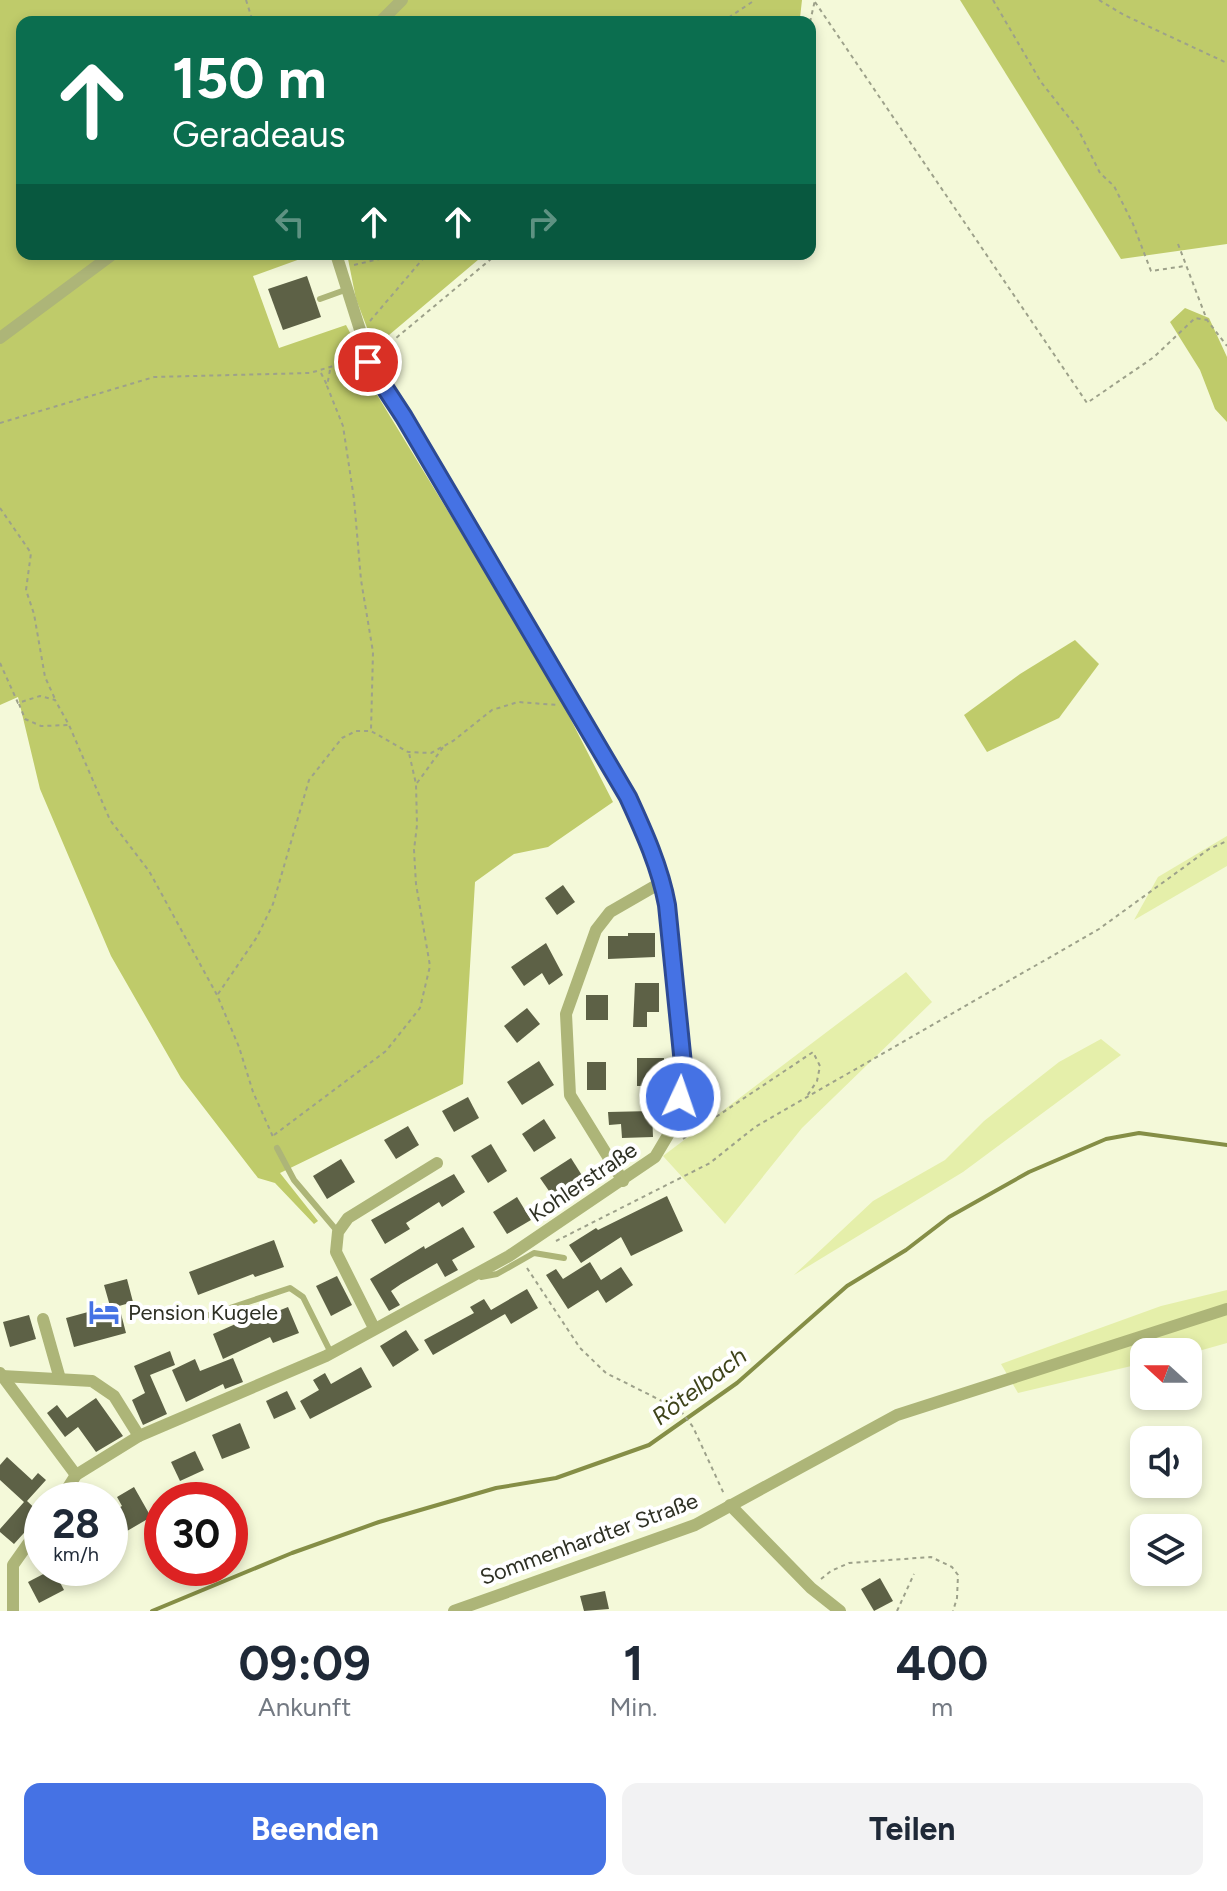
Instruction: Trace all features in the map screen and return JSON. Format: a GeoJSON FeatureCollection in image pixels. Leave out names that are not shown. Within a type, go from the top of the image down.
{"type":"FeatureCollection","features":[{"type":"Feature","properties":{"kind":"street"},"geometry":{"type":"LineString","coordinates":[[386,16],[402,0]]}},
{"type":"Feature","properties":{"kind":"street"},"geometry":{"type":"LineString","coordinates":[[0,338],[105,260]]}},
{"type":"Feature","properties":{"kind":"street"},"geometry":{"type":"LineString","coordinates":[[337,260],[366,358]]}},
{"type":"Feature","properties":{"kind":"street","name":"Kohlerstraße"},"geometry":{"type":"LineString","coordinates":[[76,1475],[139,1436],[331,1353],[509,1256],[655,1157],[677,1120],[684,1074],[662,882],[628,797],[366,358]]}},
{"type":"Feature","properties":{"kind":"street"},"geometry":{"type":"LineString","coordinates":[[623,1181],[570,1095],[566,1014],[596,930],[610,912],[662,882]]}},
{"type":"Feature","properties":{"kind":"street"},"geometry":{"type":"LineString","coordinates":[[374,1328],[336,1252],[338,1232],[348,1218],[437,1163]]}},
{"type":"Feature","properties":{"kind":"street","name":"Sommenhardter Straße"},"geometry":{"type":"LineString","coordinates":[[454,1611],[695,1525],[897,1415],[1227,1309]]}},
{"type":"Feature","properties":{"kind":"street"},"geometry":{"type":"LineString","coordinates":[[43,1319],[60,1379]]}},
{"type":"Feature","properties":{"kind":"street"},"geometry":{"type":"LineString","coordinates":[[1,1374],[92,1381],[114,1396],[139,1436]]}},
{"type":"Feature","properties":{"kind":"street"},"geometry":{"type":"LineString","coordinates":[[1,1374],[76,1475],[72,1482]]}},
{"type":"Feature","properties":{"kind":"street"},"geometry":{"type":"LineString","coordinates":[[734,1503],[811,1588],[840,1611]]}},
{"type":"Feature","properties":{"kind":"street"},"geometry":{"type":"LineString","coordinates":[[13,1611],[6,1566],[24,1545]]}},
{"type":"Feature","properties":{"kind":"lane"},"geometry":{"type":"LineString","coordinates":[[320,299],[345,290]]}},
{"type":"Feature","properties":{"kind":"lane"},"geometry":{"type":"LineString","coordinates":[[277,1148],[294,1180],[338,1232]]}},
{"type":"Feature","properties":{"kind":"lane"},"geometry":{"type":"LineString","coordinates":[[469,1279],[497,1274],[534,1253],[564,1258]]}},
{"type":"Feature","properties":{"kind":"lane"},"geometry":{"type":"LineString","coordinates":[[206,1316],[290,1288],[303,1297],[331,1353]]}},
{"type":"Feature","properties":{"kind":"path"},"geometry":{"type":"LineString","coordinates":[[731,16],[755,0]]}},
{"type":"Feature","properties":{"kind":"path"},"geometry":{"type":"LineString","coordinates":[[993,0],[1041,82],[1078,129],[1100,173],[1114,186],[1151,271],[1185,266]]}},
{"type":"Feature","properties":{"kind":"path"},"geometry":{"type":"LineString","coordinates":[[1099,0],[1124,15],[1227,63]]}},
{"type":"Feature","properties":{"kind":"path"},"geometry":{"type":"LineString","coordinates":[[815,1],[1087,403],[1154,357],[1195,318],[1207,320]]}},
{"type":"Feature","properties":{"kind":"path"},"geometry":{"type":"LineString","coordinates":[[1178,244],[1207,320],[1227,346]]}},
{"type":"Feature","properties":{"kind":"path"},"geometry":{"type":"LineString","coordinates":[[337,260],[361,264],[377,260]]}},
{"type":"Feature","properties":{"kind":"path"},"geometry":{"type":"LineString","coordinates":[[394,341],[361,333],[422,260]]}},
{"type":"Feature","properties":{"kind":"path"},"geometry":{"type":"LineString","coordinates":[[0,423],[154,377],[320,371],[366,358],[394,341],[490,260]]}},
{"type":"Feature","properties":{"kind":"path"},"geometry":{"type":"LineString","coordinates":[[327,386],[330,368]]}},
{"type":"Feature","properties":{"kind":"path"},"geometry":{"type":"LineString","coordinates":[[320,371],[343,426],[361,580],[373,652],[371,731]]}},
{"type":"Feature","properties":{"kind":"path"},"geometry":{"type":"LineString","coordinates":[[0,508],[31,553],[26,590],[34,614],[45,677],[110,820],[149,871],[217,995],[277,1148]]}},
{"type":"Feature","properties":{"kind":"path"},"geometry":{"type":"LineString","coordinates":[[0,663],[25,719],[41,726],[69,725]]}},
{"type":"Feature","properties":{"kind":"path"},"geometry":{"type":"LineString","coordinates":[[18,703],[40,696],[55,700]]}},
{"type":"Feature","properties":{"kind":"path"},"geometry":{"type":"LineString","coordinates":[[217,995],[257,937],[273,904],[309,780],[342,738],[356,731],[371,731],[408,752],[431,753],[492,710],[518,702],[575,707]]}},
{"type":"Feature","properties":{"kind":"path"},"geometry":{"type":"LineString","coordinates":[[416,784],[444,745]]}},
{"type":"Feature","properties":{"kind":"path"},"geometry":{"type":"LineString","coordinates":[[273,1136],[386,1051],[420,1008],[430,966],[418,898],[414,850],[416,784],[408,752]]}},
{"type":"Feature","properties":{"kind":"path"},"geometry":{"type":"LineString","coordinates":[[534,1253],[710,1163],[755,1127],[1099,929],[1209,849],[1227,841]]}},
{"type":"Feature","properties":{"kind":"path"},"geometry":{"type":"LineString","coordinates":[[681,1140],[813,1052],[820,1066],[817,1081],[806,1098]]}},
{"type":"Feature","properties":{"kind":"path"},"geometry":{"type":"LineString","coordinates":[[522,1260],[580,1348],[606,1373],[680,1410],[693,1427],[716,1481],[734,1503]]}},
{"type":"Feature","properties":{"kind":"path"},"geometry":{"type":"LineString","coordinates":[[811,1588],[831,1571],[849,1563],[931,1557],[952,1567],[958,1575],[953,1611]]}},
{"type":"Feature","properties":{"kind":"path"},"geometry":{"type":"LineString","coordinates":[[897,1611],[914,1574]]}},
{"type":"Feature","properties":{"kind":"green space"},"geometry":{"type":"Polygon","coordinates":[[[0,0],[802,0],[800,16],[16,16],[16,260],[297,260],[253,276],[279,348],[346,325],[356,344],[371,338],[356,299],[348,260],[478,260],[357,362],[549,677],[613,802],[548,847],[514,854],[475,882],[463,1084],[280,1173],[318,1221],[314,1224],[275,1183],[258,1178],[181,1078],[111,956],[40,789],[18,697],[0,705],[0,0]]]}},
{"type":"Feature","properties":{"kind":"green space"},"geometry":{"type":"Polygon","coordinates":[[[960,0],[1227,0],[1227,244],[1121,259],[960,0]]]}},
{"type":"Feature","properties":{"kind":"green space"},"geometry":{"type":"Polygon","coordinates":[[[1185,308],[1209,318],[1227,357],[1227,422],[1215,409],[1200,370],[1170,322],[1185,308]]]}},
{"type":"Feature","properties":{"kind":"green space"},"geometry":{"type":"Polygon","coordinates":[[[1075,640],[1099,664],[1059,718],[987,752],[964,715],[1020,674],[1075,640]]]}},
{"type":"Feature","properties":{"kind":"green space"},"geometry":{"type":"Polygon","coordinates":[[[1227,836],[1227,866],[1134,920],[1158,877],[1227,836]]]}},
{"type":"Feature","properties":{"kind":"green space"},"geometry":{"type":"Polygon","coordinates":[[[906,972],[932,1002],[802,1128],[725,1224],[663,1156],[906,972]]]}},
{"type":"Feature","properties":{"kind":"green space"},"geometry":{"type":"Polygon","coordinates":[[[1101,1039],[1121,1055],[963,1172],[794,1275],[873,1201],[945,1160],[984,1121],[1059,1062],[1101,1039]]]}},
{"type":"Feature","properties":{"kind":"green space"},"geometry":{"type":"Polygon","coordinates":[[[1227,1290],[1227,1343],[1202,1350],[1202,1338],[1130,1338],[1130,1366],[1018,1393],[1001,1364],[1161,1306],[1227,1290]]]}},
{"type":"Feature","properties":{"kind":"building"},"geometry":{"type":"Polygon","coordinates":[[[307,276],[321,317],[283,330],[268,289],[307,276]]]}},
{"type":"Feature","properties":{"kind":"building"},"geometry":{"type":"Polygon","coordinates":[[[563,885],[575,902],[557,915],[545,898],[563,885]]]}},
{"type":"Feature","properties":{"kind":"building"},"geometry":{"type":"Polygon","coordinates":[[[628,933],[655,933],[655,957],[608,959],[608,936],[628,936],[628,933]]]}},
{"type":"Feature","properties":{"kind":"building"},"geometry":{"type":"Polygon","coordinates":[[[546,943],[563,975],[549,985],[542,973],[524,986],[511,967],[546,943]]]}},
{"type":"Feature","properties":{"kind":"building"},"geometry":{"type":"Polygon","coordinates":[[[635,983],[659,983],[659,1012],[647,1012],[647,1027],[633,1027],[635,983]]]}},
{"type":"Feature","properties":{"kind":"building"},"geometry":{"type":"Polygon","coordinates":[[[586,995],[608,995],[608,1020],[586,1020],[586,995]]]}},
{"type":"Feature","properties":{"kind":"building"},"geometry":{"type":"Polygon","coordinates":[[[527,1008],[540,1024],[517,1043],[504,1026],[527,1008]]]}},
{"type":"Feature","properties":{"kind":"building"},"geometry":{"type":"Polygon","coordinates":[[[637,1058],[664,1058],[664,1086],[637,1086],[637,1058]]]}},
{"type":"Feature","properties":{"kind":"building"},"geometry":{"type":"Polygon","coordinates":[[[539,1061],[554,1085],[522,1105],[507,1082],[539,1061]]]}},
{"type":"Feature","properties":{"kind":"building"},"geometry":{"type":"Polygon","coordinates":[[[587,1062],[606,1062],[606,1090],[587,1090],[587,1062]]]}},
{"type":"Feature","properties":{"kind":"building"},"geometry":{"type":"Polygon","coordinates":[[[468,1097],[479,1118],[454,1132],[442,1111],[468,1097]]]}},
{"type":"Feature","properties":{"kind":"building"},"geometry":{"type":"Polygon","coordinates":[[[652,1111],[653,1137],[622,1138],[621,1124],[609,1125],[608,1112],[652,1111]]]}},
{"type":"Feature","properties":{"kind":"building"},"geometry":{"type":"Polygon","coordinates":[[[544,1119],[556,1138],[534,1152],[522,1134],[544,1119]]]}},
{"type":"Feature","properties":{"kind":"building"},"geometry":{"type":"Polygon","coordinates":[[[408,1126],[419,1145],[396,1159],[384,1140],[408,1126]]]}},
{"type":"Feature","properties":{"kind":"building"},"geometry":{"type":"Polygon","coordinates":[[[491,1144],[507,1171],[488,1183],[471,1156],[491,1144]]]}},
{"type":"Feature","properties":{"kind":"building"},"geometry":{"type":"Polygon","coordinates":[[[571,1158],[588,1185],[558,1204],[540,1178],[571,1158]]]}},
{"type":"Feature","properties":{"kind":"building"},"geometry":{"type":"Polygon","coordinates":[[[341,1159],[355,1182],[327,1199],[313,1176],[341,1159]]]}},
{"type":"Feature","properties":{"kind":"building"},"geometry":{"type":"Polygon","coordinates":[[[454,1174],[465,1192],[442,1207],[439,1202],[406,1223],[410,1229],[385,1244],[371,1220],[454,1174]]]}},
{"type":"Feature","properties":{"kind":"building"},"geometry":{"type":"Polygon","coordinates":[[[667,1196],[683,1231],[631,1256],[621,1237],[581,1263],[569,1245],[596,1228],[598,1230],[667,1196]]]}},
{"type":"Feature","properties":{"kind":"building"},"geometry":{"type":"Polygon","coordinates":[[[517,1197],[531,1220],[507,1234],[493,1212],[517,1197]]]}},
{"type":"Feature","properties":{"kind":"building"},"geometry":{"type":"Polygon","coordinates":[[[463,1227],[475,1247],[452,1260],[458,1270],[445,1277],[437,1263],[401,1284],[391,1291],[400,1305],[389,1311],[370,1279],[424,1246],[425,1249],[463,1227]]]}},
{"type":"Feature","properties":{"kind":"building"},"geometry":{"type":"Polygon","coordinates":[[[274,1240],[284,1267],[255,1277],[253,1274],[198,1295],[189,1272],[274,1240]]]}},
{"type":"Feature","properties":{"kind":"building"},"geometry":{"type":"Polygon","coordinates":[[[590,1262],[601,1280],[621,1267],[633,1285],[606,1303],[598,1290],[568,1309],[546,1275],[556,1269],[563,1279],[590,1262]]]}},
{"type":"Feature","properties":{"kind":"building"},"geometry":{"type":"Polygon","coordinates":[[[337,1276],[352,1305],[331,1316],[316,1286],[337,1276]]]}},
{"type":"Feature","properties":{"kind":"building","name":"Pension Kugele"},"geometry":{"type":"Polygon","coordinates":[[[127,1279],[133,1302],[119,1306],[126,1333],[74,1347],[66,1318],[110,1306],[104,1285],[127,1279]]]}},
{"type":"Feature","properties":{"kind":"building"},"geometry":{"type":"Polygon","coordinates":[[[527,1289],[538,1308],[511,1324],[505,1314],[433,1355],[424,1340],[474,1313],[470,1307],[484,1299],[491,1310],[527,1289]]]}},
{"type":"Feature","properties":{"kind":"building"},"geometry":{"type":"Polygon","coordinates":[[[288,1307],[299,1333],[273,1343],[270,1337],[223,1359],[213,1334],[240,1322],[237,1316],[254,1309],[258,1319],[288,1307]]]}},
{"type":"Feature","properties":{"kind":"building"},"geometry":{"type":"Polygon","coordinates":[[[29,1315],[36,1339],[10,1347],[3,1322],[29,1315]]]}},
{"type":"Feature","properties":{"kind":"building"},"geometry":{"type":"Polygon","coordinates":[[[406,1330],[419,1350],[393,1367],[380,1346],[406,1330]]]}},
{"type":"Feature","properties":{"kind":"building"},"geometry":{"type":"Polygon","coordinates":[[[170,1351],[175,1365],[150,1375],[167,1414],[143,1425],[132,1400],[145,1393],[134,1366],[170,1351]]]}},
{"type":"Feature","properties":{"kind":"building"},"geometry":{"type":"Polygon","coordinates":[[[233,1358],[243,1382],[225,1389],[223,1384],[186,1402],[172,1370],[195,1359],[200,1371],[233,1358]]]}},
{"type":"Feature","properties":{"kind":"building"},"geometry":{"type":"Polygon","coordinates":[[[361,1367],[372,1387],[310,1419],[300,1401],[319,1390],[313,1380],[325,1373],[331,1384],[361,1367]]]}},
{"type":"Feature","properties":{"kind":"building"},"geometry":{"type":"Polygon","coordinates":[[[287,1391],[296,1409],[274,1419],[266,1401],[287,1391]]]}},
{"type":"Feature","properties":{"kind":"building"},"geometry":{"type":"Polygon","coordinates":[[[96,1398],[123,1436],[96,1452],[78,1427],[65,1437],[47,1413],[57,1405],[67,1418],[96,1398]]]}},
{"type":"Feature","properties":{"kind":"building"},"geometry":{"type":"Polygon","coordinates":[[[240,1423],[250,1448],[222,1459],[212,1435],[240,1423]]]}},
{"type":"Feature","properties":{"kind":"building"},"geometry":{"type":"Polygon","coordinates":[[[195,1451],[204,1470],[180,1481],[171,1462],[195,1451]]]}},
{"type":"Feature","properties":{"kind":"building"},"geometry":{"type":"Polygon","coordinates":[[[7,1457],[32,1480],[38,1473],[46,1480],[24,1482],[24,1502],[0,1480],[0,1465],[7,1457]]]}},
{"type":"Feature","properties":{"kind":"building"},"geometry":{"type":"Polygon","coordinates":[[[134,1487],[144,1505],[144,1521],[128,1530],[128,1491],[134,1487]]]}},
{"type":"Feature","properties":{"kind":"building"},"geometry":{"type":"Polygon","coordinates":[[[24,1502],[24,1533],[14,1544],[0,1529],[24,1502]]]}},
{"type":"Feature","properties":{"kind":"building"},"geometry":{"type":"Polygon","coordinates":[[[880,1578],[893,1601],[874,1611],[861,1589],[880,1578]]]}},
{"type":"Feature","properties":{"kind":"building"},"geometry":{"type":"Polygon","coordinates":[[[30,1586],[62,1586],[64,1590],[39,1603],[30,1586]]]}},
{"type":"Feature","properties":{"kind":"building"},"geometry":{"type":"Polygon","coordinates":[[[605,1591],[609,1609],[584,1611],[580,1596],[605,1591]]]}},
{"type":"Feature","properties":{"kind":"waterway","name":"Rötelbach"},"geometry":{"type":"LineString","coordinates":[[152,1611],[292,1553],[379,1522],[496,1488],[556,1478],[649,1445],[737,1383],[847,1286],[906,1250],[949,1217],[1029,1172],[1106,1139],[1139,1133],[1227,1145]]}},
{"type":"Feature","properties":{"kind":"place","name":"Pension Kugele"},"geometry":{"type":"Point","coordinates":[104,1312]}},
{"type":"Feature","properties":{"kind":"route"},"geometry":{"type":"LineString","coordinates":[[368,362],[404,417],[628,797],[651,847],[667,905],[684,1074],[680,1097]]}}]}
